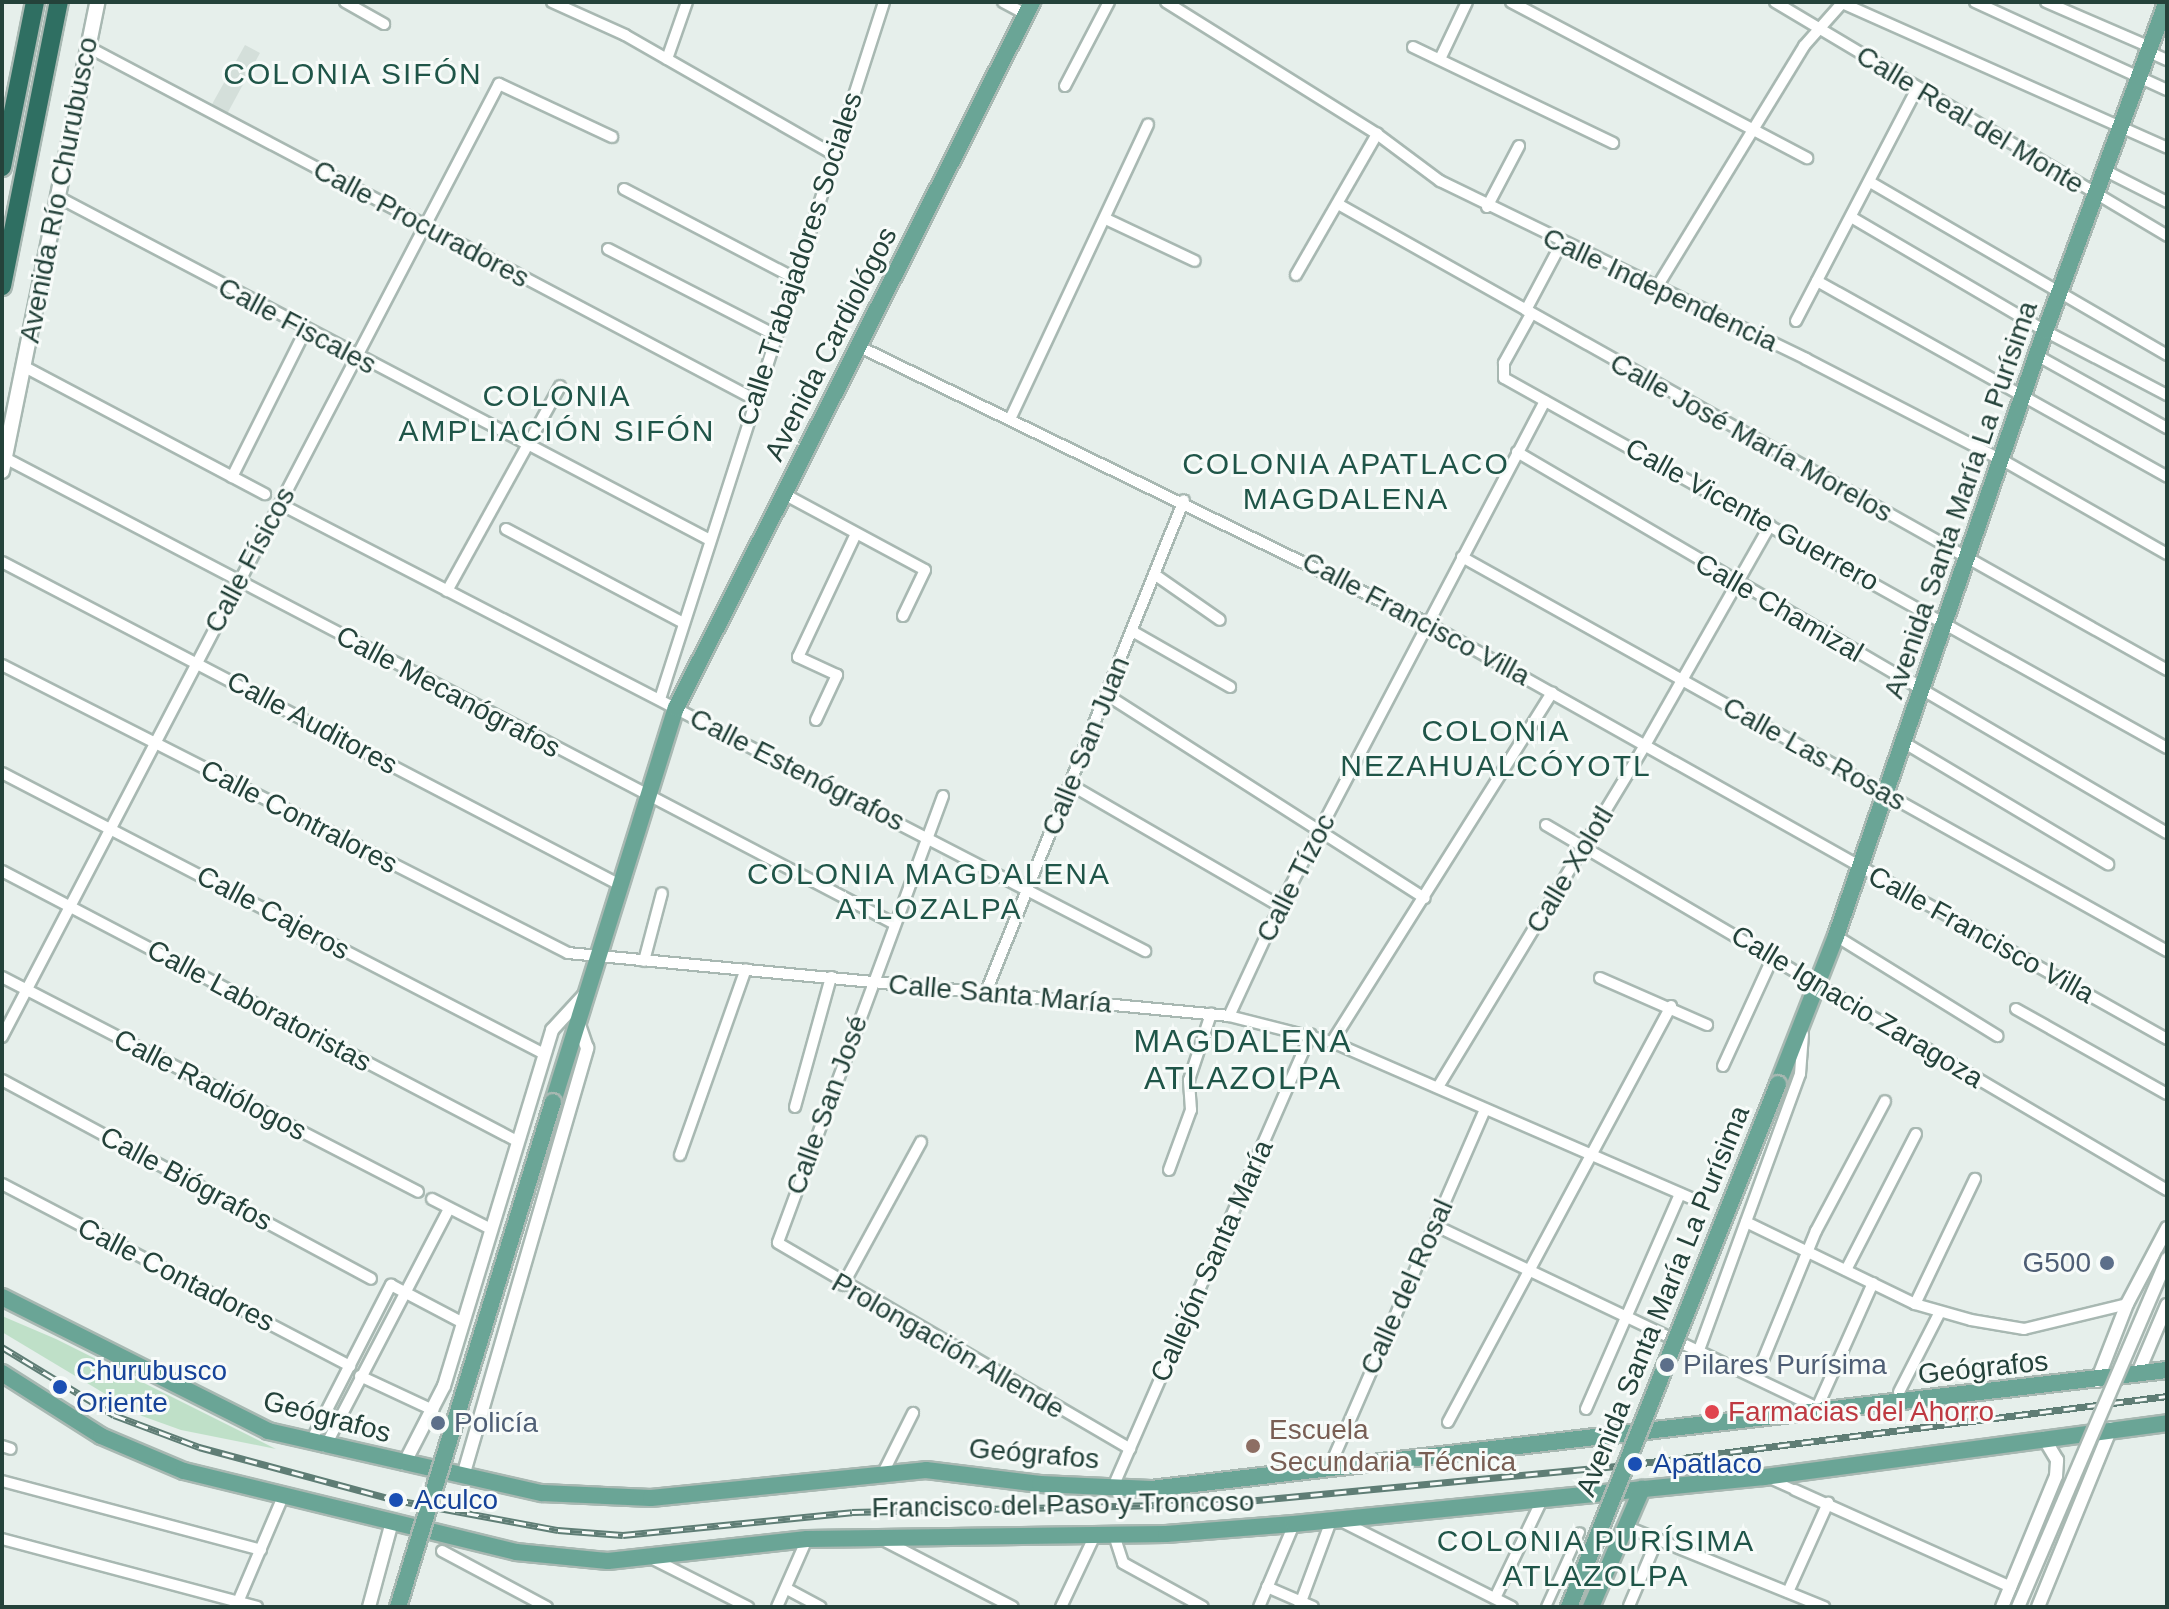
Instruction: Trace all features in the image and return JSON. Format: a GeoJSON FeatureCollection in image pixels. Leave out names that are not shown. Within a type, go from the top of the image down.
{"type":"FeatureCollection","features":[{"type":"Feature","properties":{"kind":"highway"},"geometry":{"type":"LineString","coordinates":[[2,167],[35,2]]}},
{"type":"Feature","properties":{"kind":"highway"},"geometry":{"type":"LineString","coordinates":[[2,286],[59,2]]}},
{"type":"Feature","properties":{"kind":"main road","name":"Avenida Río Churubusco"},"geometry":{"type":"LineString","coordinates":[[3,465],[97,2]]}},
{"type":"Feature","properties":{"kind":"main road","name":"Avenida Santa María La Purísima"},"geometry":{"type":"LineString","coordinates":[[1569,1607],[1836,936],[2004,461],[2045,331],[2167,2]]}},
{"type":"Feature","properties":{"kind":"main road","name":"Avenida Cardiológos"},"geometry":{"type":"LineString","coordinates":[[398,1607],[676,708],[1029,8]]}},
{"type":"Feature","properties":{"kind":"main road","name":"Geógrafos"},"geometry":{"type":"LineString","coordinates":[[2,1297],[226,1414],[318,1445],[542,1493],[651,1498],[884,1471],[926,1470],[1151,1489],[1817,1408],[2097,1381]]}},
{"type":"Feature","properties":{"kind":"main road"},"geometry":{"type":"LineString","coordinates":[[2097,1381],[2167,1370]]}},
{"type":"Feature","properties":{"kind":"main road"},"geometry":{"type":"LineString","coordinates":[[2,1373],[128,1450],[184,1471],[392,1522]]}},
{"type":"Feature","properties":{"kind":"main road","name":"Francisco del Paso y Troncoso"},"geometry":{"type":"LineString","coordinates":[[392,1522],[556,1559],[651,1558],[807,1539],[874,1535],[1114,1535],[1294,1524],[1764,1477],[2111,1428],[2167,1423]]}},
{"type":"Feature","properties":{"kind":"main road"},"geometry":{"type":"LineString","coordinates":[[1591,1607],[1642,1489]]}},
{"type":"Feature","properties":{"kind":"street"},"geometry":{"type":"LineString","coordinates":[[345,2],[384,24]]}},
{"type":"Feature","properties":{"kind":"street"},"geometry":{"type":"LineString","coordinates":[[552,2],[667,59],[833,154]]}},
{"type":"Feature","properties":{"kind":"street"},"geometry":{"type":"LineString","coordinates":[[667,59],[687,2]]}},
{"type":"Feature","properties":{"kind":"street","name":"Calle Trabajadores Sociales"},"geometry":{"type":"LineString","coordinates":[[660,699],[708,539],[884,2]]}},
{"type":"Feature","properties":{"kind":"street"},"geometry":{"type":"LineString","coordinates":[[1003,2],[1029,8]]}},
{"type":"Feature","properties":{"kind":"street"},"geometry":{"type":"LineString","coordinates":[[1065,86],[1109,2]]}},
{"type":"Feature","properties":{"kind":"street","name":"Calle Independencia"},"geometry":{"type":"LineString","coordinates":[[1166,2],[1377,134],[1440,181],[1487,207],[1657,287],[2004,461],[2167,554]]}},
{"type":"Feature","properties":{"kind":"street"},"geometry":{"type":"LineString","coordinates":[[1440,59],[1467,2]]}},
{"type":"Feature","properties":{"kind":"street"},"geometry":{"type":"LineString","coordinates":[[1511,2],[1756,127],[1807,158]]}},
{"type":"Feature","properties":{"kind":"street","name":"Calle Real del Monte"},"geometry":{"type":"LineString","coordinates":[[1775,2],[2167,236]]}},
{"type":"Feature","properties":{"kind":"street"},"geometry":{"type":"LineString","coordinates":[[1657,287],[1804,46],[1842,2],[2167,148]]}},
{"type":"Feature","properties":{"kind":"street"},"geometry":{"type":"LineString","coordinates":[[1975,2],[2167,90]]}},
{"type":"Feature","properties":{"kind":"street"},"geometry":{"type":"LineString","coordinates":[[2046,2],[2150,49],[2167,60]]}},
{"type":"Feature","properties":{"kind":"street","name":"Calle Procuradores"},"geometry":{"type":"LineString","coordinates":[[88,47],[754,399]]}},
{"type":"Feature","properties":{"kind":"street"},"geometry":{"type":"LineString","coordinates":[[1413,47],[1613,143]]}},
{"type":"Feature","properties":{"kind":"street","name":"Calle Físicos"},"geometry":{"type":"LineString","coordinates":[[2,1037],[109,827],[427,228],[499,84],[612,137]]}},
{"type":"Feature","properties":{"kind":"street"},"geometry":{"type":"LineString","coordinates":[[1796,321],[1917,89]]}},
{"type":"Feature","properties":{"kind":"street"},"geometry":{"type":"LineString","coordinates":[[1011,417],[1148,124]]}},
{"type":"Feature","properties":{"kind":"street"},"geometry":{"type":"LineString","coordinates":[[1296,275],[1377,134]]}},
{"type":"Feature","properties":{"kind":"street"},"geometry":{"type":"LineString","coordinates":[[1487,207],[1519,146]]}},
{"type":"Feature","properties":{"kind":"street"},"geometry":{"type":"LineString","coordinates":[[2104,170],[2167,202]]}},
{"type":"Feature","properties":{"kind":"street"},"geometry":{"type":"LineString","coordinates":[[1870,182],[2167,355]]}},
{"type":"Feature","properties":{"kind":"street"},"geometry":{"type":"LineString","coordinates":[[624,189],[794,278]]}},
{"type":"Feature","properties":{"kind":"street","name":"Calle Fiscales"},"geometry":{"type":"LineString","coordinates":[[58,197],[356,358],[528,443],[708,539]]}},
{"type":"Feature","properties":{"kind":"street","name":"Calle José María Morelos"},"geometry":{"type":"LineString","coordinates":[[1338,204],[2167,670]]}},
{"type":"Feature","properties":{"kind":"street"},"geometry":{"type":"LineString","coordinates":[[1851,217],[2045,331],[2167,395]]}},
{"type":"Feature","properties":{"kind":"street"},"geometry":{"type":"LineString","coordinates":[[1106,219],[1195,261]]}},
{"type":"Feature","properties":{"kind":"street"},"geometry":{"type":"LineString","coordinates":[[1528,313],[1561,244]]}},
{"type":"Feature","properties":{"kind":"street"},"geometry":{"type":"LineString","coordinates":[[608,249],[775,335]]}},
{"type":"Feature","properties":{"kind":"street"},"geometry":{"type":"LineString","coordinates":[[1817,281],[2167,477]]}},
{"type":"Feature","properties":{"kind":"street","name":"Calle Vicente Guerrero"},"geometry":{"type":"LineString","coordinates":[[1528,313],[1504,363],[1504,378],[2167,748]]}},
{"type":"Feature","properties":{"kind":"street","name":"Calle Físicos"},"geometry":{"type":"LineString","coordinates":[[232,477],[305,331]]}},
{"type":"Feature","properties":{"kind":"street","name":"Calle Francisco Villa"},"geometry":{"type":"LineString","coordinates":[[858,346],[1184,500],[1427,623],[2167,1039]]}},
{"type":"Feature","properties":{"kind":"street"},"geometry":{"type":"LineString","coordinates":[[2038,356],[2167,428]]}},
{"type":"Feature","properties":{"kind":"street"},"geometry":{"type":"LineString","coordinates":[[23,366],[265,494]]}},
{"type":"Feature","properties":{"kind":"street"},"geometry":{"type":"LineString","coordinates":[[447,591],[560,386]]}},
{"type":"Feature","properties":{"kind":"street","name":"Calle Tízoc"},"geometry":{"type":"LineString","coordinates":[[1229,1016],[1280,906],[1545,401]]}},
{"type":"Feature","properties":{"kind":"street","name":"Calle Chamizal"},"geometry":{"type":"LineString","coordinates":[[1517,452],[1736,585],[2167,833]]}},
{"type":"Feature","properties":{"kind":"street","name":"Calle Mecanógrafos"},"geometry":{"type":"LineString","coordinates":[[3,465],[238,582],[893,923]]}},
{"type":"Feature","properties":{"kind":"street"},"geometry":{"type":"LineString","coordinates":[[784,494],[925,570],[903,616]]}},
{"type":"Feature","properties":{"kind":"street","name":"Calle San Juan"},"geometry":{"type":"LineString","coordinates":[[986,992],[1184,500]]}},
{"type":"Feature","properties":{"kind":"street","name":"Calle Estenógrafos"},"geometry":{"type":"LineString","coordinates":[[280,504],[1145,951]]}},
{"type":"Feature","properties":{"kind":"street","name":"Calle Xolotl"},"geometry":{"type":"LineString","coordinates":[[1438,1087],[1644,747],[1770,525]]}},
{"type":"Feature","properties":{"kind":"street"},"geometry":{"type":"LineString","coordinates":[[506,529],[682,622]]}},
{"type":"Feature","properties":{"kind":"street"},"geometry":{"type":"LineString","coordinates":[[816,720],[837,675],[798,657],[856,534]]}},
{"type":"Feature","properties":{"kind":"street","name":"Calle Las Rosas"},"geometry":{"type":"LineString","coordinates":[[1462,557],[2167,951]]}},
{"type":"Feature","properties":{"kind":"street","name":"Calle Auditores"},"geometry":{"type":"LineString","coordinates":[[2,562],[622,886]]}},
{"type":"Feature","properties":{"kind":"street"},"geometry":{"type":"LineString","coordinates":[[1154,574],[1220,620]]}},
{"type":"Feature","properties":{"kind":"street"},"geometry":{"type":"LineString","coordinates":[[1132,631],[1230,687]]}},
{"type":"Feature","properties":{"kind":"street","name":"Calle Contralores"},"geometry":{"type":"LineString","coordinates":[[2,665],[568,953],[600,957]]}},
{"type":"Feature","properties":{"kind":"street"},"geometry":{"type":"LineString","coordinates":[[1332,1042],[1552,693]]}},
{"type":"Feature","properties":{"kind":"street"},"geometry":{"type":"LineString","coordinates":[[1107,695],[1425,898]]}},
{"type":"Feature","properties":{"kind":"street"},"geometry":{"type":"LineString","coordinates":[[1903,742],[2108,864]]}},
{"type":"Feature","properties":{"kind":"street","name":"Calle Cajeros"},"geometry":{"type":"LineString","coordinates":[[2,773],[544,1054]]}},
{"type":"Feature","properties":{"kind":"street"},"geometry":{"type":"LineString","coordinates":[[1071,785],[1280,906]]}},
{"type":"Feature","properties":{"kind":"street","name":"Calle San José"},"geometry":{"type":"LineString","coordinates":[[779,1233],[826,1119],[893,923],[943,796]]}},
{"type":"Feature","properties":{"kind":"street","name":"Calle Ignacio Zaragoza"},"geometry":{"type":"LineString","coordinates":[[1546,825],[2167,1190]]}},
{"type":"Feature","properties":{"kind":"street","name":"Calle Laboratoristas"},"geometry":{"type":"LineString","coordinates":[[2,871],[517,1141]]}},
{"type":"Feature","properties":{"kind":"street"},"geometry":{"type":"LineString","coordinates":[[644,961],[662,893]]}},
{"type":"Feature","properties":{"kind":"street"},"geometry":{"type":"LineString","coordinates":[[1836,936],[1997,1036]]}},
{"type":"Feature","properties":{"kind":"street","name":"Calle Santa María"},"geometry":{"type":"LineString","coordinates":[[600,957],[1211,1014],[1311,1034],[1705,1204]]}},
{"type":"Feature","properties":{"kind":"street"},"geometry":{"type":"LineString","coordinates":[[1723,1066],[1773,957]]}},
{"type":"Feature","properties":{"kind":"street"},"geometry":{"type":"LineString","coordinates":[[680,1155],[746,969]]}},
{"type":"Feature","properties":{"kind":"street","name":"Calle Radiólogos"},"geometry":{"type":"LineString","coordinates":[[2,977],[418,1192]]}},
{"type":"Feature","properties":{"kind":"street"},"geometry":{"type":"LineString","coordinates":[[795,1107],[831,977]]}},
{"type":"Feature","properties":{"kind":"street"},"geometry":{"type":"LineString","coordinates":[[1600,978],[1671,1006],[1707,1025]]}},
{"type":"Feature","properties":{"kind":"street"},"geometry":{"type":"LineString","coordinates":[[404,1464],[433,1410],[463,1323],[552,1030],[591,987]]}},
{"type":"Feature","properties":{"kind":"street"},"geometry":{"type":"LineString","coordinates":[[1448,1422],[1532,1272],[1671,1006]]}},
{"type":"Feature","properties":{"kind":"street"},"geometry":{"type":"LineString","coordinates":[[2016,1009],[2167,1094]]}},
{"type":"Feature","properties":{"kind":"street"},"geometry":{"type":"LineString","coordinates":[[1169,1170],[1191,1110],[1189,1080],[1211,1014]]}},
{"type":"Feature","properties":{"kind":"street","name":"Avenida Santa María La Purísima"},"geometry":{"type":"LineString","coordinates":[[1699,1350],[1800,1074],[1805,1014]]}},
{"type":"Feature","properties":{"kind":"street"},"geometry":{"type":"LineString","coordinates":[[463,1476],[587,1048],[579,1025]]}},
{"type":"Feature","properties":{"kind":"street","name":"Callejón Santa María"},"geometry":{"type":"LineString","coordinates":[[1113,1487],[1311,1034]]}},
{"type":"Feature","properties":{"kind":"street","name":"Calle Biógrafos"},"geometry":{"type":"LineString","coordinates":[[2,1080],[371,1279]]}},
{"type":"Feature","properties":{"kind":"street"},"geometry":{"type":"LineString","coordinates":[[1756,1377],[1807,1251],[1885,1101]]}},
{"type":"Feature","properties":{"kind":"street","name":"Calle del Rosal"},"geometry":{"type":"LineString","coordinates":[[1330,1466],[1485,1109]]}},
{"type":"Feature","properties":{"kind":"street"},"geometry":{"type":"LineString","coordinates":[[1846,1270],[1916,1134]]}},
{"type":"Feature","properties":{"kind":"street"},"geometry":{"type":"LineString","coordinates":[[843,1285],[921,1142]]}},
{"type":"Feature","properties":{"kind":"street"},"geometry":{"type":"LineString","coordinates":[[1915,1304],[1975,1179]]}},
{"type":"Feature","properties":{"kind":"street","name":"Calle Contadores"},"geometry":{"type":"LineString","coordinates":[[2,1184],[350,1366]]}},
{"type":"Feature","properties":{"kind":"street"},"geometry":{"type":"LineString","coordinates":[[1586,1409],[1624,1315],[1680,1194]]}},
{"type":"Feature","properties":{"kind":"street"},"geometry":{"type":"LineString","coordinates":[[432,1199],[491,1229]]}},
{"type":"Feature","properties":{"kind":"street"},"geometry":{"type":"LineString","coordinates":[[318,1445],[360,1376],[449,1209]]}},
{"type":"Feature","properties":{"kind":"street"},"geometry":{"type":"LineString","coordinates":[[1746,1222],[1915,1304],[1940,1312],[2024,1329],[2125,1310]]}},
{"type":"Feature","properties":{"kind":"street"},"geometry":{"type":"LineString","coordinates":[[1434,1225],[1817,1408],[1873,1283]]}},
{"type":"Feature","properties":{"kind":"street"},"geometry":{"type":"LineString","coordinates":[[2097,1381],[2125,1310],[2167,1228]]}},
{"type":"Feature","properties":{"kind":"street","name":"Prolongación Allende"},"geometry":{"type":"LineString","coordinates":[[779,1233],[785,1251],[1130,1449]]}},
{"type":"Feature","properties":{"kind":"street"},"geometry":{"type":"LineString","coordinates":[[2018,1607],[2167,1259]]}},
{"type":"Feature","properties":{"kind":"street"},"geometry":{"type":"LineString","coordinates":[[318,1445],[350,1366],[391,1285],[463,1323]]}},
{"type":"Feature","properties":{"kind":"street"},"geometry":{"type":"LineString","coordinates":[[2138,1373],[2167,1305]]}},
{"type":"Feature","properties":{"kind":"street"},"geometry":{"type":"LineString","coordinates":[[2125,1310],[2133,1337],[2152,1336]]}},
{"type":"Feature","properties":{"kind":"street"},"geometry":{"type":"LineString","coordinates":[[1899,1392],[1940,1312]]}},
{"type":"Feature","properties":{"kind":"street"},"geometry":{"type":"LineString","coordinates":[[360,1376],[433,1410]]}},
{"type":"Feature","properties":{"kind":"street"},"geometry":{"type":"LineString","coordinates":[[884,1471],[913,1413]]}},
{"type":"Feature","properties":{"kind":"street"},"geometry":{"type":"LineString","coordinates":[[2038,1607],[2111,1428]]}},
{"type":"Feature","properties":{"kind":"street"},"geometry":{"type":"LineString","coordinates":[[2002,1607],[2046,1501],[2057,1460],[2044,1438]]}},
{"type":"Feature","properties":{"kind":"street"},"geometry":{"type":"LineString","coordinates":[[1764,1477],[2011,1587]]}},
{"type":"Feature","properties":{"kind":"street"},"geometry":{"type":"LineString","coordinates":[[2,1481],[261,1550]]}},
{"type":"Feature","properties":{"kind":"street"},"geometry":{"type":"LineString","coordinates":[[238,1602],[284,1494]]}},
{"type":"Feature","properties":{"kind":"street"},"geometry":{"type":"LineString","coordinates":[[2046,1501],[2066,1498],[2078,1509]]}},
{"type":"Feature","properties":{"kind":"street"},"geometry":{"type":"LineString","coordinates":[[1495,1598],[1542,1500]]}},
{"type":"Feature","properties":{"kind":"street"},"geometry":{"type":"LineString","coordinates":[[1788,1592],[1828,1503]]}},
{"type":"Feature","properties":{"kind":"street"},"geometry":{"type":"LineString","coordinates":[[1300,1604],[1335,1520],[1512,1607]]}},
{"type":"Feature","properties":{"kind":"street"},"geometry":{"type":"LineString","coordinates":[[371,1606],[392,1522]]}},
{"type":"Feature","properties":{"kind":"street"},"geometry":{"type":"LineString","coordinates":[[1259,1607],[1294,1524]]}},
{"type":"Feature","properties":{"kind":"street"},"geometry":{"type":"LineString","coordinates":[[1627,1527],[1824,1607]]}},
{"type":"Feature","properties":{"kind":"street"},"geometry":{"type":"LineString","coordinates":[[1546,1607],[1580,1532]]}},
{"type":"Feature","properties":{"kind":"street"},"geometry":{"type":"LineString","coordinates":[[874,1535],[1013,1607]]}},
{"type":"Feature","properties":{"kind":"street"},"geometry":{"type":"LineString","coordinates":[[1061,1607],[1095,1535]]}},
{"type":"Feature","properties":{"kind":"street"},"geometry":{"type":"LineString","coordinates":[[1114,1535],[1123,1563],[1203,1607]]}},
{"type":"Feature","properties":{"kind":"street"},"geometry":{"type":"LineString","coordinates":[[2,1539],[257,1607]]}},
{"type":"Feature","properties":{"kind":"street"},"geometry":{"type":"LineString","coordinates":[[777,1607],[807,1539]]}},
{"type":"Feature","properties":{"kind":"street"},"geometry":{"type":"LineString","coordinates":[[1629,1606],[1657,1540]]}},
{"type":"Feature","properties":{"kind":"street"},"geometry":{"type":"LineString","coordinates":[[442,1551],[547,1607]]}},
{"type":"Feature","properties":{"kind":"street"},"geometry":{"type":"LineString","coordinates":[[651,1558],[748,1607]]}},
{"type":"Feature","properties":{"kind":"street"},"geometry":{"type":"LineString","coordinates":[[1267,1587],[1300,1604],[1313,1607]]}},
{"type":"Feature","properties":{"kind":"street"},"geometry":{"type":"LineString","coordinates":[[787,1589],[821,1607]]}},
{"type":"Feature","properties":{"kind":"shaded area"},"geometry":{"type":"Polygon","coordinates":[[[245,45],[260,53],[227,114],[211,106],[245,45]]]}},
{"type":"Feature","properties":{"kind":"green space"},"geometry":{"type":"Polygon","coordinates":[[[2,1316],[56,1339],[276,1449],[181,1430],[142,1416],[2,1332],[2,1316]]]}},
{"type":"Feature","properties":{"kind":"railway"},"geometry":{"type":"LineString","coordinates":[[2,1347],[114,1415],[199,1447],[396,1500],[558,1530],[623,1535],[852,1512],[1215,1504],[1635,1464],[2167,1396]]}},
{"type":"Feature","properties":{"kind":"place","name":"G500"},"geometry":{"type":"Point","coordinates":[2107,1263]}},
{"type":"Feature","properties":{"kind":"place","name":"Pilares Purísima"},"geometry":{"type":"Point","coordinates":[1667,1365]}},
{"type":"Feature","properties":{"kind":"place","name":"Churubusco Oriente"},"geometry":{"type":"Point","coordinates":[60,1387]}},
{"type":"Feature","properties":{"kind":"place","name":"Farmacias del Ahorro"},"geometry":{"type":"Point","coordinates":[1712,1412]}},
{"type":"Feature","properties":{"kind":"place","name":"Policía"},"geometry":{"type":"Point","coordinates":[438,1423]}},
{"type":"Feature","properties":{"kind":"place","name":"Escuela Secundaria Técnica"},"geometry":{"type":"Point","coordinates":[1253,1446]}},
{"type":"Feature","properties":{"kind":"place","name":"Apatlaco"},"geometry":{"type":"Point","coordinates":[1635,1464]}},
{"type":"Feature","properties":{"kind":"place","name":"Aculco"},"geometry":{"type":"Point","coordinates":[396,1500]}},
{"type":"Feature","properties":{"kind":"district","name":"COLONIA SIFÓN"},"geometry":{"type":"Point","coordinates":[353,74]}},
{"type":"Feature","properties":{"kind":"district","name":"COLONIA AMPLIACIÓN SIFÓN"},"geometry":{"type":"Point","coordinates":[557,413]}},
{"type":"Feature","properties":{"kind":"district","name":"COLONIA APATLACO MAGDALENA"},"geometry":{"type":"Point","coordinates":[1346,481]}},
{"type":"Feature","properties":{"kind":"district","name":"COLONIA NEZAHUALCÓYOTL"},"geometry":{"type":"Point","coordinates":[1496,748]}},
{"type":"Feature","properties":{"kind":"district","name":"COLONIA MAGDALENA ATLOZALPA"},"geometry":{"type":"Point","coordinates":[929,891]}},
{"type":"Feature","properties":{"kind":"district","name":"MAGDALENA ATLAZOLPA"},"geometry":{"type":"Point","coordinates":[1243,1060]}},
{"type":"Feature","properties":{"kind":"district","name":"COLONIA PURÍSIMA ATLAZOLPA"},"geometry":{"type":"Point","coordinates":[1596,1558]}}]}
